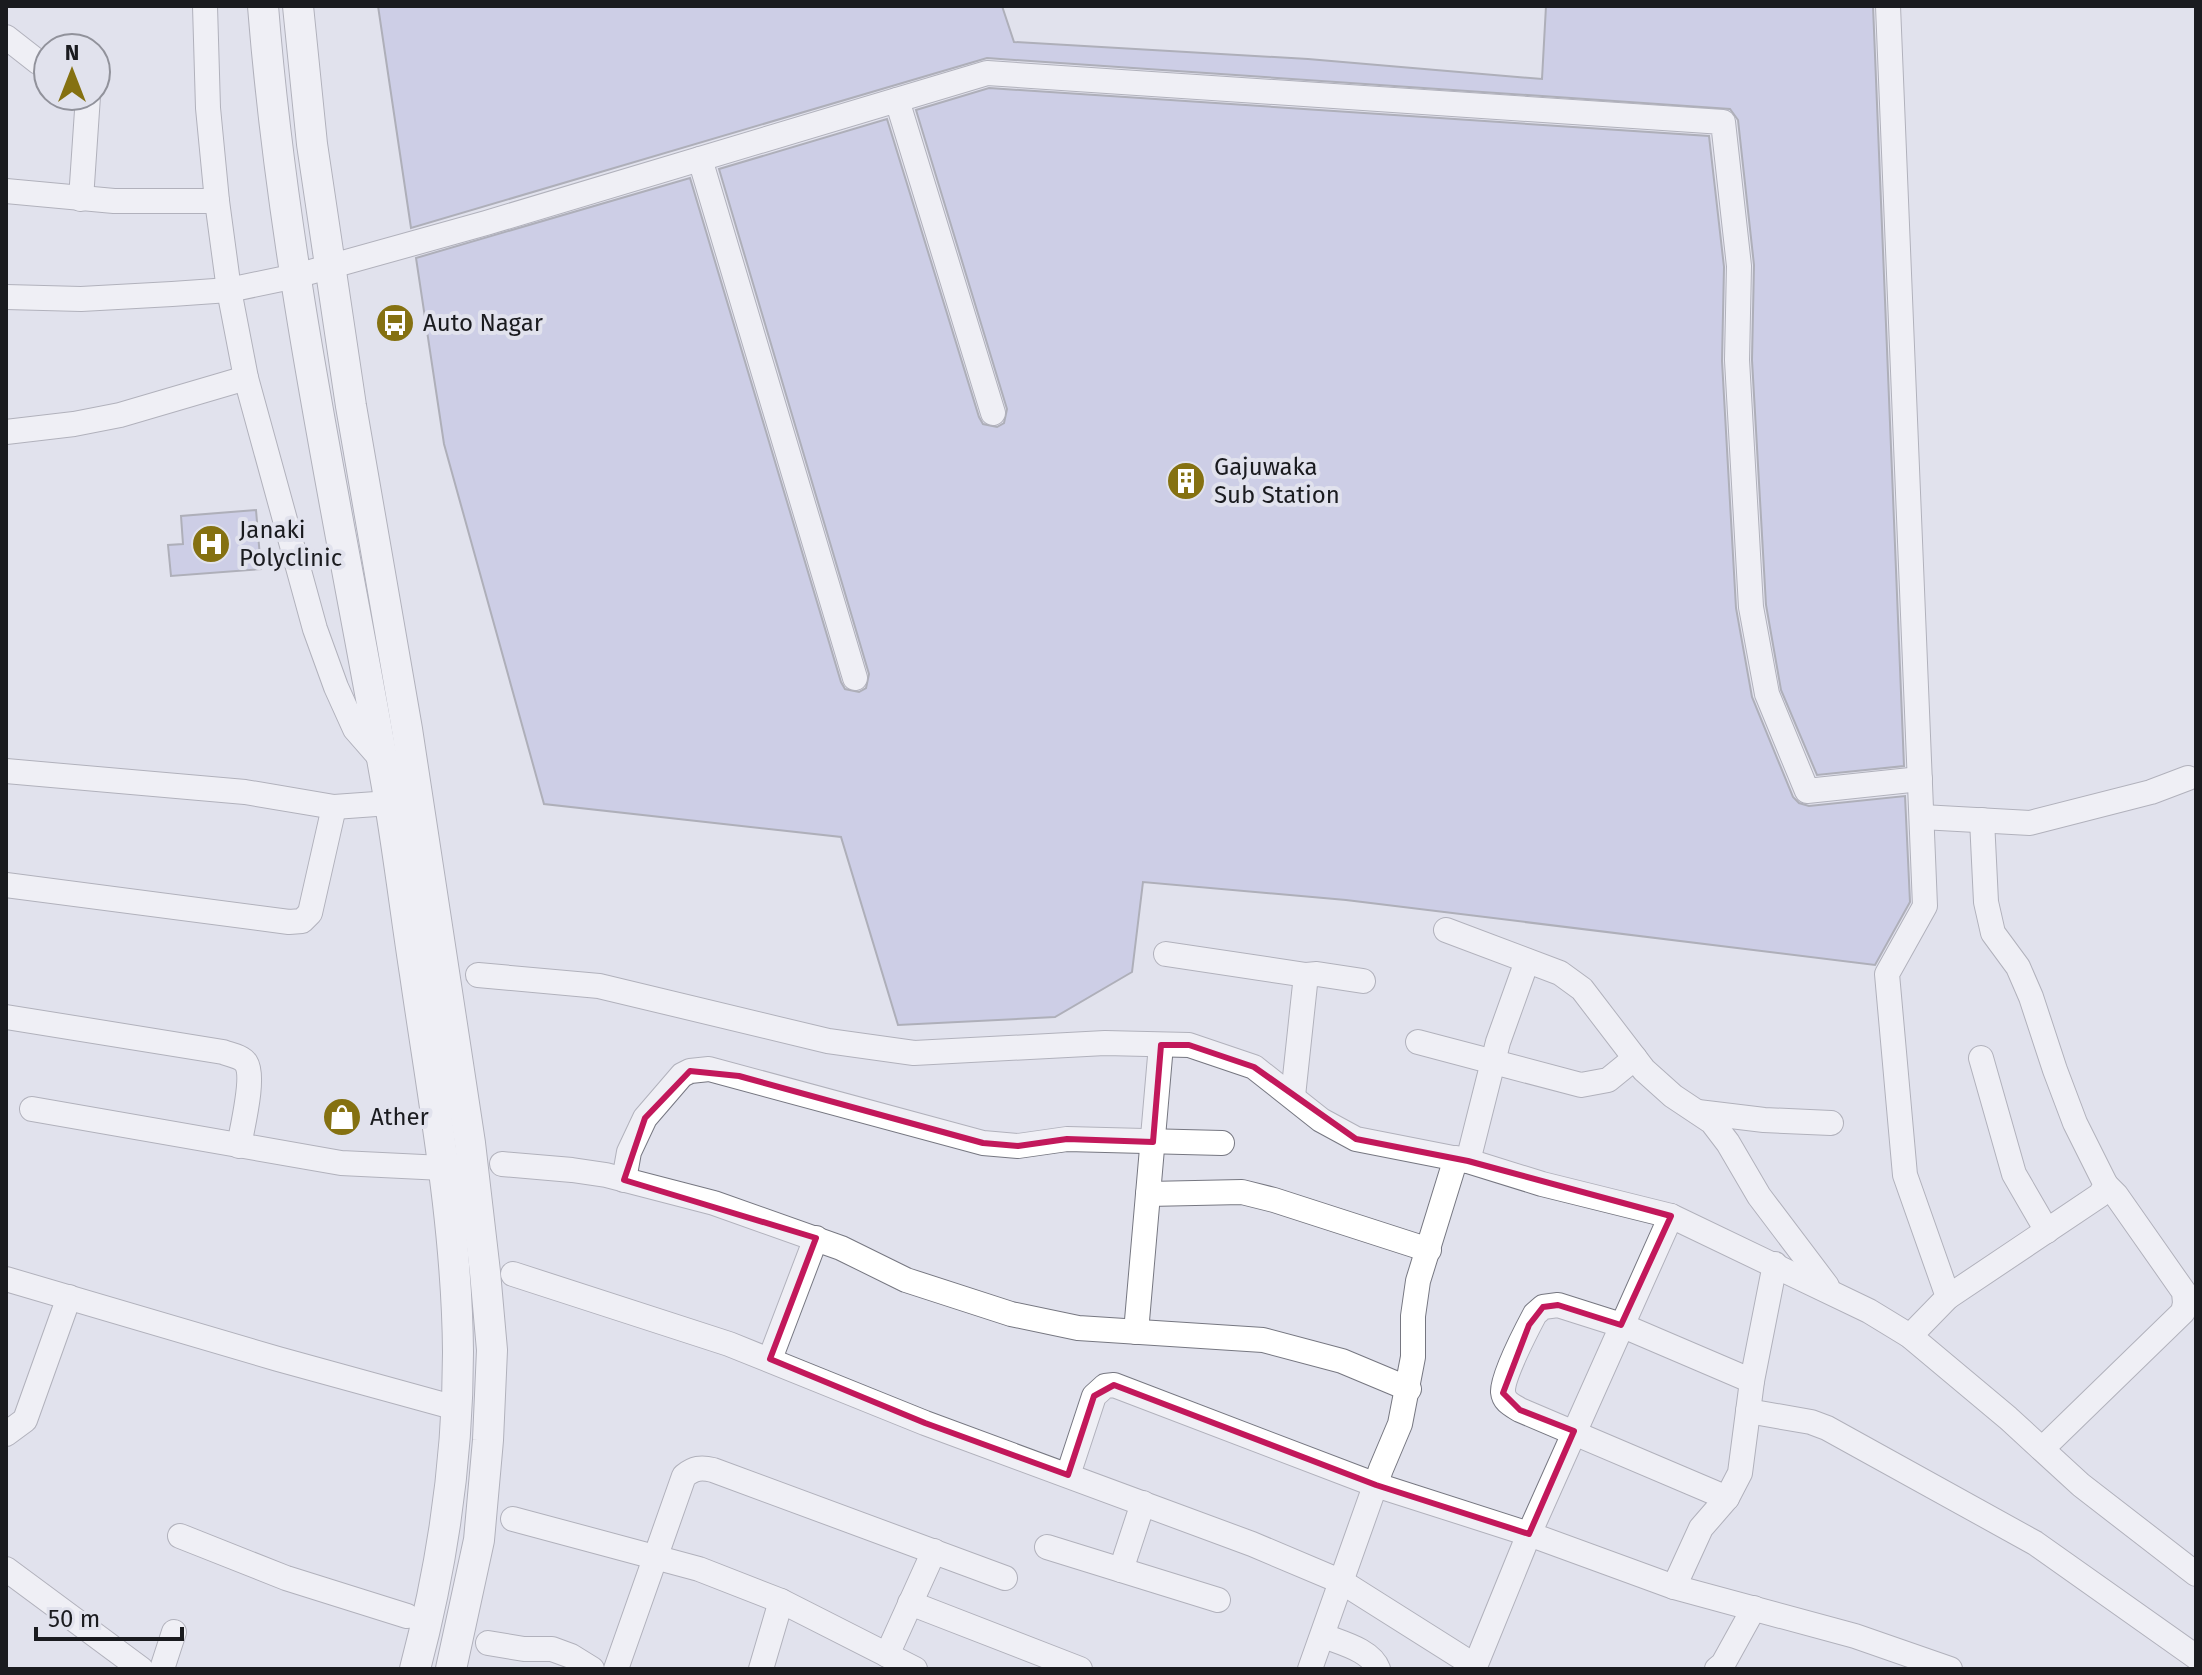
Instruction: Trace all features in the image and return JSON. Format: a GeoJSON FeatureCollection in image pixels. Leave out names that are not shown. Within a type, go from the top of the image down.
{"type":"FeatureCollection","features":[{"type":"Feature","properties":{"kind":"main road"},"geometry":{"type":"LineString","coordinates":[[263,6],[278,159],[390,803],[454,1260],[458,1351],[447,1509],[427,1626],[415,1669]]}},
{"type":"Feature","properties":{"kind":"main road"},"geometry":{"type":"LineString","coordinates":[[298,6],[312,144],[351,406],[407,729],[470,1143],[492,1350],[479,1540],[451,1669]]}},
{"type":"Feature","properties":{"kind":"street"},"geometry":{"type":"LineString","coordinates":[[205,6],[208,108],[217,201],[229,290],[246,378],[311,614],[336,687],[355,729],[382,760]]}},
{"type":"Feature","properties":{"kind":"street"},"geometry":{"type":"LineString","coordinates":[[1888,6],[1925,906],[1887,974],[1905,1175],[1948,1297]]}},
{"type":"Feature","properties":{"kind":"street"},"geometry":{"type":"LineString","coordinates":[[6,37],[32,57]]}},
{"type":"Feature","properties":{"kind":"street"},"geometry":{"type":"LineString","coordinates":[[6,297],[81,299],[229,290],[296,276],[987,73],[1723,122],[1739,266],[1737,360],[1751,607],[1767,694],[1807,791],[1920,779]]}},
{"type":"Feature","properties":{"kind":"street"},"geometry":{"type":"LineString","coordinates":[[897,100],[993,413]]}},
{"type":"Feature","properties":{"kind":"street"},"geometry":{"type":"LineString","coordinates":[[81,199],[87,112]]}},
{"type":"Feature","properties":{"kind":"street"},"geometry":{"type":"LineString","coordinates":[[700,159],[855,678]]}},
{"type":"Feature","properties":{"kind":"street"},"geometry":{"type":"LineString","coordinates":[[6,191],[143,202],[217,201]]}},
{"type":"Feature","properties":{"kind":"street"},"geometry":{"type":"LineString","coordinates":[[6,432],[120,415],[246,378]]}},
{"type":"Feature","properties":{"kind":"street"},"geometry":{"type":"LineString","coordinates":[[6,771],[245,792],[334,807],[390,803]]}},
{"type":"Feature","properties":{"kind":"street"},"geometry":{"type":"LineString","coordinates":[[1922,817],[2030,823],[2151,792],[2188,778]]}},
{"type":"Feature","properties":{"kind":"street"},"geometry":{"type":"LineString","coordinates":[[6,885],[289,922],[302,921],[313,906],[334,807]]}},
{"type":"Feature","properties":{"kind":"street"},"geometry":{"type":"LineString","coordinates":[[1982,820],[1986,902],[1993,933],[2018,967],[2075,1123],[2106,1185],[2184,1292],[2183,1312],[2042,1449]]}},
{"type":"Feature","properties":{"kind":"street"},"geometry":{"type":"LineString","coordinates":[[1446,930],[1560,973],[1582,989],[1644,1070],[1673,1096],[1712,1122],[1759,1196],[1831,1292]]}},
{"type":"Feature","properties":{"kind":"street"},"geometry":{"type":"LineString","coordinates":[[1166,954],[1363,981]]}},
{"type":"Feature","properties":{"kind":"street"},"geometry":{"type":"LineString","coordinates":[[1310,1669],[1400,1424],[1409,1389],[1418,1281],[1527,961]]}},
{"type":"Feature","properties":{"kind":"street"},"geometry":{"type":"LineString","coordinates":[[478,975],[599,986],[828,1041],[914,1053],[1105,1043],[1189,1045],[1254,1067],[1321,1120],[1356,1139],[1462,1159],[1542,1184],[1671,1216],[1831,1292],[1910,1336],[2081,1485],[2192,1564]]}},
{"type":"Feature","properties":{"kind":"street"},"geometry":{"type":"LineString","coordinates":[[1293,1096],[1306,975]]}},
{"type":"Feature","properties":{"kind":"street"},"geometry":{"type":"LineString","coordinates":[[6,1017],[223,1052],[243,1059],[248,1066],[249,1085],[239,1146]]}},
{"type":"Feature","properties":{"kind":"street"},"geometry":{"type":"LineString","coordinates":[[1418,1042],[1554,1079],[1590,1085],[1608,1080],[1635,1058]]}},
{"type":"Feature","properties":{"kind":"street"},"geometry":{"type":"LineString","coordinates":[[1136,1332],[1161,1045]]}},
{"type":"Feature","properties":{"kind":"street"},"geometry":{"type":"LineString","coordinates":[[1981,1058],[2014,1174],[2047,1231]]}},
{"type":"Feature","properties":{"kind":"street"},"geometry":{"type":"LineString","coordinates":[[624,1180],[629,1152],[645,1118],[682,1075],[709,1069],[983,1143],[1018,1146],[1067,1139],[1222,1143]]}},
{"type":"Feature","properties":{"kind":"street"},"geometry":{"type":"LineString","coordinates":[[32,1109],[341,1163],[443,1168]]}},
{"type":"Feature","properties":{"kind":"street"},"geometry":{"type":"LineString","coordinates":[[1698,1112],[1764,1120],[1831,1123]]}},
{"type":"Feature","properties":{"kind":"street"},"geometry":{"type":"LineString","coordinates":[[502,1164],[572,1170],[714,1203],[816,1238],[906,1280],[1011,1314],[1078,1328],[1263,1340],[1342,1361],[1409,1389]]}},
{"type":"Feature","properties":{"kind":"street"},"geometry":{"type":"LineString","coordinates":[[1910,1336],[1948,1297],[2100,1195],[2106,1185]]}},
{"type":"Feature","properties":{"kind":"street"},"geometry":{"type":"LineString","coordinates":[[1148,1194],[1242,1192],[1429,1250]]}},
{"type":"Feature","properties":{"kind":"street"},"geometry":{"type":"LineString","coordinates":[[513,1274],[770,1359],[925,1423],[1143,1503],[1342,1582],[1474,1667],[1529,1534],[1671,1216]]}},
{"type":"Feature","properties":{"kind":"street"},"geometry":{"type":"LineString","coordinates":[[770,1359],[816,1238]]}},
{"type":"Feature","properties":{"kind":"street"},"geometry":{"type":"LineString","coordinates":[[1674,1587],[1701,1528],[1727,1498],[1740,1473],[1752,1381],[1775,1264]]}},
{"type":"Feature","properties":{"kind":"street"},"geometry":{"type":"LineString","coordinates":[[6,1279],[456,1408]]}},
{"type":"Feature","properties":{"kind":"street"},"geometry":{"type":"LineString","coordinates":[[6,1434],[25,1420],[69,1297]]}},
{"type":"Feature","properties":{"kind":"street"},"geometry":{"type":"LineString","coordinates":[[1727,1498],[1520,1410],[1507,1403],[1503,1393],[1505,1380],[1535,1314],[1543,1307],[1558,1305],[1621,1325],[1752,1381]]}},
{"type":"Feature","properties":{"kind":"street"},"geometry":{"type":"LineString","coordinates":[[1068,1475],[1094,1396],[1105,1386],[1114,1385],[1376,1485],[1529,1534],[1674,1587],[1855,1636],[1950,1669]]}},
{"type":"Feature","properties":{"kind":"street"},"geometry":{"type":"LineString","coordinates":[[1748,1411],[1811,1422],[1855,1444],[2035,1543],[2196,1657]]}},
{"type":"Feature","properties":{"kind":"street"},"geometry":{"type":"LineString","coordinates":[[616,1669],[684,1476],[692,1469],[703,1467],[1005,1578]]}},
{"type":"Feature","properties":{"kind":"street"},"geometry":{"type":"LineString","coordinates":[[1121,1570],[1143,1503]]}},
{"type":"Feature","properties":{"kind":"street"},"geometry":{"type":"LineString","coordinates":[[513,1519],[699,1569],[781,1601],[901,1664],[910,1603],[934,1551]]}},
{"type":"Feature","properties":{"kind":"street"},"geometry":{"type":"LineString","coordinates":[[180,1536],[286,1578],[407,1616]]}},
{"type":"Feature","properties":{"kind":"street"},"geometry":{"type":"LineString","coordinates":[[1047,1547],[1218,1600]]}},
{"type":"Feature","properties":{"kind":"street"},"geometry":{"type":"LineString","coordinates":[[6,1569],[141,1669]]}},
{"type":"Feature","properties":{"kind":"street"},"geometry":{"type":"LineString","coordinates":[[761,1669],[781,1601]]}},
{"type":"Feature","properties":{"kind":"street"},"geometry":{"type":"LineString","coordinates":[[910,1603],[1044,1662],[1080,1669]]}},
{"type":"Feature","properties":{"kind":"street"},"geometry":{"type":"LineString","coordinates":[[1724,1667],[1754,1608]]}},
{"type":"Feature","properties":{"kind":"street"},"geometry":{"type":"LineString","coordinates":[[162,1669],[174,1632]]}},
{"type":"Feature","properties":{"kind":"street"},"geometry":{"type":"LineString","coordinates":[[1324,1636],[1366,1655],[1378,1669]]}},
{"type":"Feature","properties":{"kind":"street"},"geometry":{"type":"LineString","coordinates":[[488,1643],[524,1649],[552,1649],[592,1669]]}},
{"type":"Feature","properties":{"kind":"highlighted area"},"geometry":{"type":"Polygon","coordinates":[[[1161,1045],[1189,1045],[1254,1067],[1356,1139],[1468,1161],[1671,1216],[1621,1325],[1558,1305],[1543,1307],[1529,1325],[1503,1393],[1520,1410],[1574,1431],[1529,1534],[1376,1485],[1114,1385],[1094,1396],[1068,1475],[925,1423],[770,1359],[816,1238],[624,1180],[645,1118],[690,1071],[739,1076],[983,1143],[1018,1146],[1067,1139],[1153,1142],[1161,1045]]]}},
{"type":"Feature","properties":{"kind":"building"},"geometry":{"type":"Polygon","coordinates":[[[378,6],[1002,6],[1014,42],[1308,59],[1542,79],[1546,6],[1873,6],[1904,766],[1817,775],[1781,690],[1766,605],[1752,360],[1754,265],[1738,120],[1730,109],[987,58],[411,228],[378,6]]]}},
{"type":"Feature","properties":{"kind":"building","name":"Gajuwaka Sub Station"},"geometry":{"type":"Polygon","coordinates":[[[989,88],[1709,136],[1724,267],[1722,361],[1736,608],[1752,697],[1793,797],[1799,803],[1809,806],[1905,796],[1910,902],[1875,965],[1346,900],[1143,882],[1132,972],[1055,1017],[898,1025],[841,837],[544,804],[444,444],[416,258],[690,178],[841,682],[845,689],[859,692],[866,688],[869,674],[719,169],[887,119],[979,417],[983,424],[997,427],[1004,423],[1007,409],[916,110],[989,88]]]}},
{"type":"Feature","properties":{"kind":"building"},"geometry":{"type":"Polygon","coordinates":[[[256,510],[261,569],[171,576],[168,545],[183,544],[181,516],[256,510]]]}},
{"type":"Feature","properties":{"kind":"place","name":"Auto Nagar"},"geometry":{"type":"Point","coordinates":[395,323]}},
{"type":"Feature","properties":{"kind":"place","name":"Gajuwaka Sub Station"},"geometry":{"type":"Point","coordinates":[1186,481]}},
{"type":"Feature","properties":{"kind":"place","name":"Janaki Polyclinic"},"geometry":{"type":"Point","coordinates":[211,544]}},
{"type":"Feature","properties":{"kind":"place","name":"Ather"},"geometry":{"type":"Point","coordinates":[342,1117]}}]}
